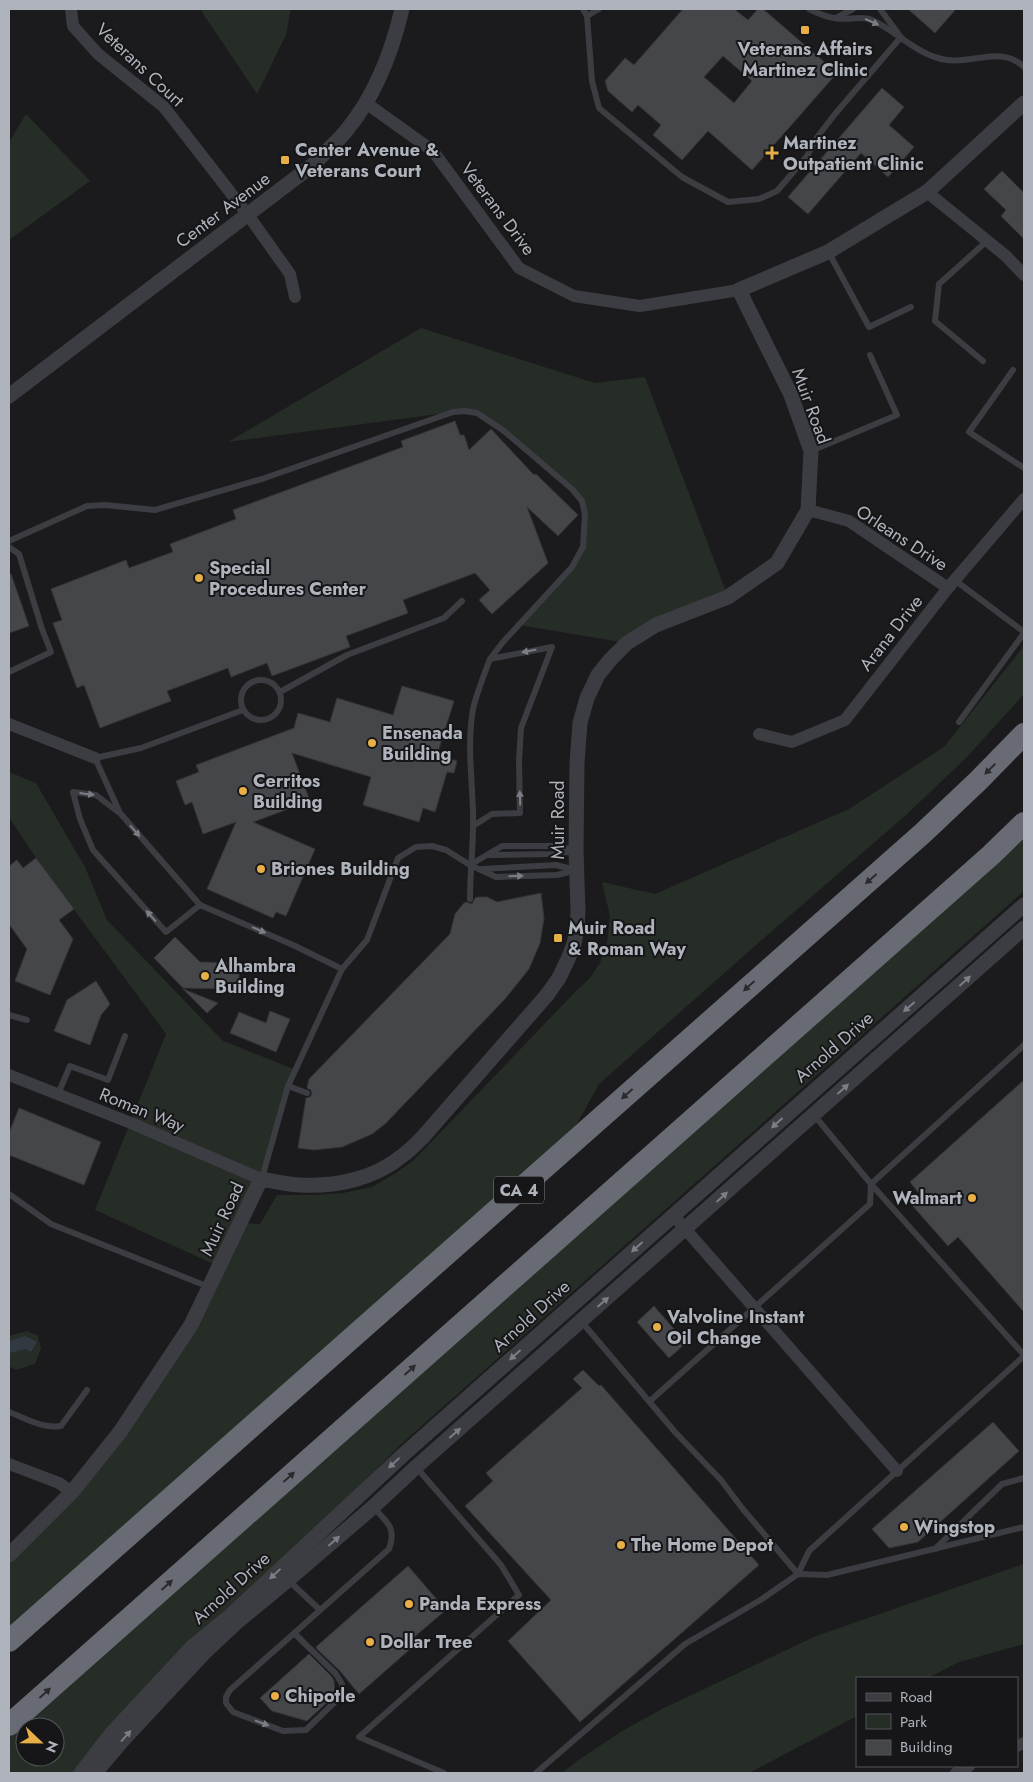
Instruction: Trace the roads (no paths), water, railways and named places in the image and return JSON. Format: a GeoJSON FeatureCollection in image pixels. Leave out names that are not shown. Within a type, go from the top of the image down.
{"type":"FeatureCollection","features":[{"type":"Feature","properties":{"kind":"highway","name":"CA 4"},"geometry":{"type":"LineString","coordinates":[[9,1641],[923,833],[1024,734]]}},
{"type":"Feature","properties":{"kind":"highway"},"geometry":{"type":"LineString","coordinates":[[9,1725],[985,861],[1024,823]]}},
{"type":"Feature","properties":{"kind":"street","name":"Veterans Court"},"geometry":{"type":"LineString","coordinates":[[71,9],[73,26],[98,54],[164,107],[248,215],[290,274],[295,297]]}},
{"type":"Feature","properties":{"kind":"street","name":"Center Avenue"},"geometry":{"type":"LineString","coordinates":[[9,396],[314,164],[346,130],[366,103],[395,37],[402,9]]}},
{"type":"Feature","properties":{"kind":"street","name":"Veterans Drive"},"geometry":{"type":"LineString","coordinates":[[366,103],[433,151],[519,268],[574,296],[640,306],[739,290]]}},
{"type":"Feature","properties":{"kind":"street"},"geometry":{"type":"LineString","coordinates":[[739,290],[828,252],[927,192],[1024,104]]}},
{"type":"Feature","properties":{"kind":"street"},"geometry":{"type":"LineString","coordinates":[[927,192],[1006,256],[1024,275]]}},
{"type":"Feature","properties":{"kind":"street","name":"Muir Road"},"geometry":{"type":"LineString","coordinates":[[9,1555],[72,1492],[120,1432],[191,1325],[261,1179],[299,1185],[328,1185],[358,1180],[385,1168],[401,1157],[422,1138],[547,996],[559,978],[572,951],[578,911],[576,850],[577,763],[580,723],[587,698],[598,675],[627,643],[656,625],[728,597],[777,563],[808,510],[810,451],[791,395],[739,290]]}},
{"type":"Feature","properties":{"kind":"street","name":"Arana Drive"},"geometry":{"type":"LineString","coordinates":[[759,734],[792,742],[845,720],[952,585],[1024,499]]}},
{"type":"Feature","properties":{"kind":"street","name":"Orleans Drive"},"geometry":{"type":"LineString","coordinates":[[808,510],[849,521],[952,585]]}},
{"type":"Feature","properties":{"kind":"street"},"geometry":{"type":"LineString","coordinates":[[9,724],[95,758]]}},
{"type":"Feature","properties":{"kind":"street","name":"Arnold Drive"},"geometry":{"type":"LineString","coordinates":[[99,1768],[111,1734],[192,1647],[230,1616],[404,1454],[1024,905]]}},
{"type":"Feature","properties":{"kind":"street","name":"Arnold Drive"},"geometry":{"type":"LineString","coordinates":[[81,1773],[99,1768],[206,1651],[237,1622],[373,1507],[1024,928]]}},
{"type":"Feature","properties":{"kind":"street","name":"Roman Way"},"geometry":{"type":"LineString","coordinates":[[9,1075],[261,1179]]}},
{"type":"Feature","properties":{"kind":"street"},"geometry":{"type":"LineString","coordinates":[[673,1215],[897,1471]]}},
{"type":"Feature","properties":{"kind":"street"},"geometry":{"type":"LineString","coordinates":[[9,1464],[59,1483],[72,1492]]}},
{"type":"Feature","properties":{"kind":"street"},"geometry":{"type":"LineString","coordinates":[[956,1773],[967,1767]]}},
{"type":"Feature","properties":{"kind":"lane"},"geometry":{"type":"LineString","coordinates":[[583,9],[587,16],[592,81],[599,108],[682,177],[728,202],[758,199],[777,190],[807,156],[818,136],[901,37]]}},
{"type":"Feature","properties":{"kind":"lane"},"geometry":{"type":"LineString","coordinates":[[587,16],[599,9]]}},
{"type":"Feature","properties":{"kind":"lane"},"geometry":{"type":"LineString","coordinates":[[809,9],[834,18],[872,20],[901,37],[919,51],[933,57],[948,61],[992,56],[1007,57],[1024,67]]}},
{"type":"Feature","properties":{"kind":"lane"},"geometry":{"type":"LineString","coordinates":[[834,18],[853,9]]}},
{"type":"Feature","properties":{"kind":"lane"},"geometry":{"type":"LineString","coordinates":[[880,9],[901,37]]}},
{"type":"Feature","properties":{"kind":"lane"},"geometry":{"type":"LineString","coordinates":[[983,361],[935,321],[939,284],[987,241]]}},
{"type":"Feature","properties":{"kind":"lane"},"geometry":{"type":"LineString","coordinates":[[828,252],[869,327],[911,307]]}},
{"type":"Feature","properties":{"kind":"lane"},"geometry":{"type":"LineString","coordinates":[[810,451],[897,415],[870,355]]}},
{"type":"Feature","properties":{"kind":"lane"},"geometry":{"type":"LineString","coordinates":[[1013,370],[969,432],[1024,468]]}},
{"type":"Feature","properties":{"kind":"lane"},"geometry":{"type":"LineString","coordinates":[[9,541],[87,506],[154,510],[262,479],[453,412],[465,411],[477,414],[504,431],[572,488],[582,501],[585,514],[583,547],[572,567],[490,658],[473,709],[470,740],[473,826],[470,899]]}},
{"type":"Feature","properties":{"kind":"lane"},"geometry":{"type":"LineString","coordinates":[[9,547],[19,554],[51,652],[9,672]]}},
{"type":"Feature","properties":{"kind":"lane"},"geometry":{"type":"LineString","coordinates":[[952,585],[1024,633],[959,722]]}},
{"type":"Feature","properties":{"kind":"lane"},"geometry":{"type":"LineString","coordinates":[[280,692],[347,655],[444,618],[462,601]]}},
{"type":"Feature","properties":{"kind":"lane"},"geometry":{"type":"LineString","coordinates":[[473,826],[492,814],[520,813],[518,761],[521,728],[552,647],[490,658]]}},
{"type":"Feature","properties":{"kind":"lane"},"geometry":{"type":"LineString","coordinates":[[259,679],[272,682],[280,692],[281,706],[278,712],[267,719],[254,719],[243,710],[241,697],[247,685],[253,681],[259,679]]}},
{"type":"Feature","properties":{"kind":"lane"},"geometry":{"type":"LineString","coordinates":[[120,813],[95,758],[141,748],[243,710]]}},
{"type":"Feature","properties":{"kind":"lane"},"geometry":{"type":"LineString","coordinates":[[200,905],[166,932],[93,850],[80,819],[73,792],[96,795],[120,813],[200,905],[293,945],[342,969]]}},
{"type":"Feature","properties":{"kind":"lane"},"geometry":{"type":"LineString","coordinates":[[261,1179],[288,1086],[342,969],[366,940],[398,858],[416,847],[432,846],[446,850],[470,865],[496,877],[557,875],[576,870]]}},
{"type":"Feature","properties":{"kind":"lane"},"geometry":{"type":"LineString","coordinates":[[470,865],[486,855],[556,854],[576,850]]}},
{"type":"Feature","properties":{"kind":"lane"},"geometry":{"type":"LineString","coordinates":[[9,1015],[27,1020]]}},
{"type":"Feature","properties":{"kind":"lane"},"geometry":{"type":"LineString","coordinates":[[58,1094],[70,1066],[108,1080],[125,1036]]}},
{"type":"Feature","properties":{"kind":"lane"},"geometry":{"type":"LineString","coordinates":[[650,1401],[870,1204],[871,1184],[1024,1045]]}},
{"type":"Feature","properties":{"kind":"lane"},"geometry":{"type":"LineString","coordinates":[[288,1086],[307,1093]]}},
{"type":"Feature","properties":{"kind":"lane"},"geometry":{"type":"LineString","coordinates":[[536,1773],[685,1644],[762,1599],[798,1574],[809,1551],[1024,1356],[871,1184],[814,1115]]}},
{"type":"Feature","properties":{"kind":"lane"},"geometry":{"type":"LineString","coordinates":[[9,1194],[51,1224],[210,1288]]}},
{"type":"Feature","properties":{"kind":"lane"},"geometry":{"type":"LineString","coordinates":[[581,1321],[675,1432],[721,1480],[798,1574],[826,1575],[1024,1528]]}},
{"type":"Feature","properties":{"kind":"lane"},"geometry":{"type":"LineString","coordinates":[[9,1412],[45,1425],[61,1426],[86,1390]]}},
{"type":"Feature","properties":{"kind":"lane"},"geometry":{"type":"LineString","coordinates":[[416,1467],[501,1565],[519,1595],[359,1737],[444,1773]]}},
{"type":"Feature","properties":{"kind":"lane"},"geometry":{"type":"LineString","coordinates":[[934,1549],[1002,1484],[1024,1478]]}},
{"type":"Feature","properties":{"kind":"lane"},"geometry":{"type":"LineString","coordinates":[[294,1633],[336,1674],[342,1684],[342,1695],[306,1730],[283,1732],[233,1712],[226,1703],[226,1697],[230,1690],[294,1633],[389,1549],[392,1540],[392,1528],[373,1507]]}},
{"type":"Feature","properties":{"kind":"lane"},"geometry":{"type":"LineString","coordinates":[[288,1580],[320,1610]]}},
{"type":"Feature","properties":{"kind":"place","name":"Veterans Affairs Martinez Clinic"},"geometry":{"type":"Point","coordinates":[805,30]}},
{"type":"Feature","properties":{"kind":"place","name":"Martinez Outpatient Clinic"},"geometry":{"type":"Point","coordinates":[772,153]}},
{"type":"Feature","properties":{"kind":"place","name":"Center Avenue & Veterans Court"},"geometry":{"type":"Point","coordinates":[285,160]}},
{"type":"Feature","properties":{"kind":"place","name":"Special Procedures Center"},"geometry":{"type":"Point","coordinates":[199,578]}},
{"type":"Feature","properties":{"kind":"place","name":"Ensenada Building"},"geometry":{"type":"Point","coordinates":[372,743]}},
{"type":"Feature","properties":{"kind":"place","name":"Cerritos Building"},"geometry":{"type":"Point","coordinates":[243,791]}},
{"type":"Feature","properties":{"kind":"place","name":"Briones Building"},"geometry":{"type":"Point","coordinates":[261,869]}},
{"type":"Feature","properties":{"kind":"place","name":"Muir Road & Roman Way"},"geometry":{"type":"Point","coordinates":[558,938]}},
{"type":"Feature","properties":{"kind":"place","name":"Alhambra Building"},"geometry":{"type":"Point","coordinates":[205,976]}},
{"type":"Feature","properties":{"kind":"place","name":"Walmart"},"geometry":{"type":"Point","coordinates":[972,1198]}},
{"type":"Feature","properties":{"kind":"place","name":"Valvoline Instant Oil Change"},"geometry":{"type":"Point","coordinates":[657,1327]}},
{"type":"Feature","properties":{"kind":"place","name":"Wingstop"},"geometry":{"type":"Point","coordinates":[904,1527]}},
{"type":"Feature","properties":{"kind":"place","name":"The Home Depot"},"geometry":{"type":"Point","coordinates":[621,1545]}},
{"type":"Feature","properties":{"kind":"place","name":"Panda Express"},"geometry":{"type":"Point","coordinates":[409,1604]}},
{"type":"Feature","properties":{"kind":"place","name":"Dollar Tree"},"geometry":{"type":"Point","coordinates":[370,1642]}},
{"type":"Feature","properties":{"kind":"place","name":"Chipotle"},"geometry":{"type":"Point","coordinates":[275,1696]}}]}
